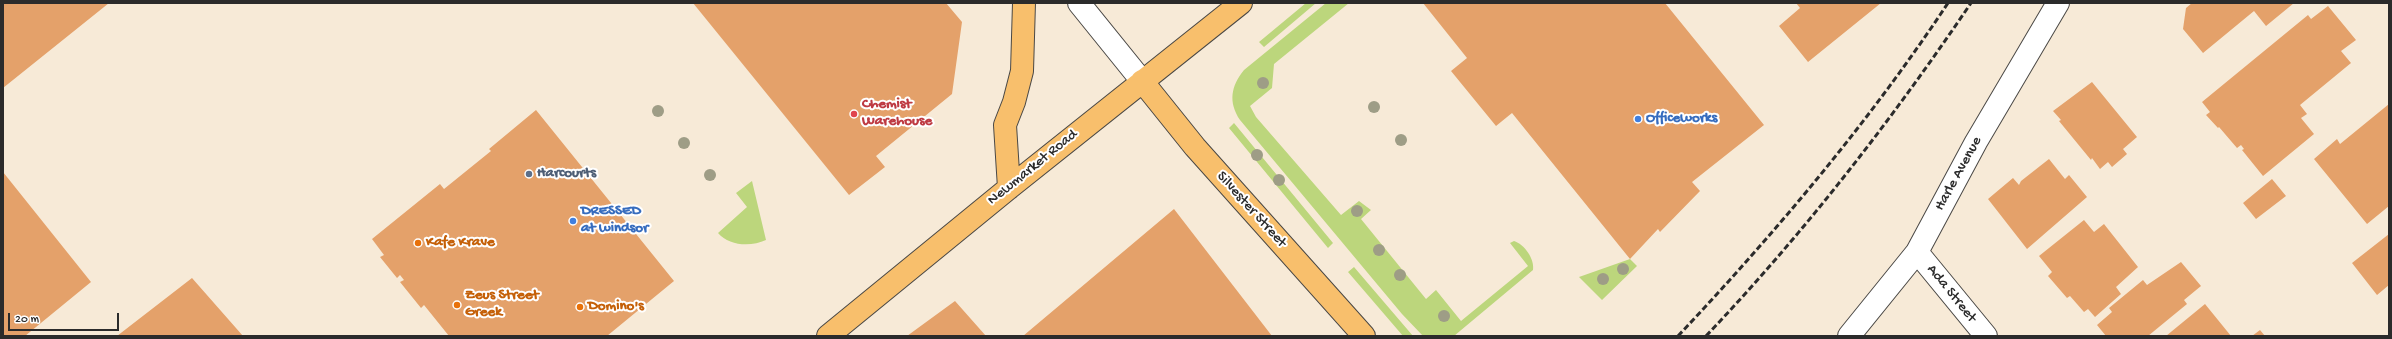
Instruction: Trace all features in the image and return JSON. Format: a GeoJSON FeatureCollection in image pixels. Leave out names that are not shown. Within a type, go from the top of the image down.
{"type":"FeatureCollection","features":[{"type":"Feature","properties":{"kind":"main road"},"geometry":{"type":"LineString","coordinates":[[1008,188],[1005,125],[1014,102],[1022,72],[1024,3]]}},
{"type":"Feature","properties":{"kind":"main road","name":"Newmarket Road"},"geometry":{"type":"LineString","coordinates":[[828,336],[1008,188],[1241,3]]}},
{"type":"Feature","properties":{"kind":"main road","name":"Silvester Street"},"geometry":{"type":"LineString","coordinates":[[1142,81],[1195,147],[1364,336]]}},
{"type":"Feature","properties":{"kind":"street"},"geometry":{"type":"LineString","coordinates":[[1079,3],[1142,81]]}},
{"type":"Feature","properties":{"kind":"street","name":"Harle Avenue"},"geometry":{"type":"LineString","coordinates":[[1849,336],[1917,252],[1976,142],[2058,3]]}},
{"type":"Feature","properties":{"kind":"street","name":"Ada Street"},"geometry":{"type":"LineString","coordinates":[[1917,252],[1986,336]]}},
{"type":"Feature","properties":{"kind":"green space"},"geometry":{"type":"Polygon","coordinates":[[[1306,3],[1316,3],[1264,47],[1259,42],[1306,3]]]}},
{"type":"Feature","properties":{"kind":"green space"},"geometry":{"type":"Polygon","coordinates":[[[1326,3],[1349,3],[1274,64],[1272,88],[1250,106],[1256,117],[1341,215],[1359,201],[1371,210],[1361,219],[1426,299],[1436,290],[1461,321],[1528,266],[1510,243],[1514,241],[1518,243],[1528,252],[1531,257],[1533,270],[1454,336],[1423,336],[1402,314],[1240,120],[1236,113],[1233,100],[1234,88],[1244,70],[1326,3]]]}},
{"type":"Feature","properties":{"kind":"green space"},"geometry":{"type":"Polygon","coordinates":[[[1234,123],[1333,243],[1328,248],[1229,128],[1234,123]]]}},
{"type":"Feature","properties":{"kind":"green space"},"geometry":{"type":"Polygon","coordinates":[[[752,181],[766,240],[754,244],[740,244],[728,241],[718,233],[747,207],[736,193],[752,181]]]}},
{"type":"Feature","properties":{"kind":"green space"},"geometry":{"type":"Polygon","coordinates":[[[1630,259],[1637,266],[1602,300],[1579,277],[1630,259]]]}},
{"type":"Feature","properties":{"kind":"green space"},"geometry":{"type":"Polygon","coordinates":[[[1354,267],[1413,336],[1403,336],[1348,272],[1354,267]]]}},
{"type":"Feature","properties":{"kind":"building"},"geometry":{"type":"Polygon","coordinates":[[[3,3],[109,3],[3,88],[3,3]]]}},
{"type":"Feature","properties":{"kind":"building"},"geometry":{"type":"Polygon","coordinates":[[[693,3],[946,3],[962,22],[952,94],[876,156],[885,167],[849,195],[693,3]]]}},
{"type":"Feature","properties":{"kind":"building","name":"Officeworks"},"geometry":{"type":"Polygon","coordinates":[[[1423,3],[1665,3],[1764,125],[1692,182],[1700,191],[1660,232],[1658,229],[1630,259],[1512,113],[1496,126],[1451,71],[1467,58],[1423,3]]]}},
{"type":"Feature","properties":{"kind":"building"},"geometry":{"type":"Polygon","coordinates":[[[1796,3],[1881,3],[1808,62],[1779,26],[1800,8],[1796,3]]]}},
{"type":"Feature","properties":{"kind":"building"},"geometry":{"type":"Polygon","coordinates":[[[2192,3],[2294,3],[2266,26],[2254,11],[2203,53],[2183,29],[2186,8],[2192,3]]]}},
{"type":"Feature","properties":{"kind":"building"},"geometry":{"type":"Polygon","coordinates":[[[2328,6],[2356,40],[2341,51],[2351,63],[2300,105],[2307,114],[2301,118],[2314,134],[2263,176],[2242,150],[2244,149],[2241,145],[2237,148],[2219,127],[2218,128],[2206,115],[2210,112],[2202,102],[2308,15],[2311,19],[2328,6]]]}},
{"type":"Feature","properties":{"kind":"building"},"geometry":{"type":"Polygon","coordinates":[[[2092,82],[2137,137],[2123,149],[2127,154],[2112,167],[2108,162],[2100,169],[2059,121],[2061,120],[2053,111],[2092,82]]]}},
{"type":"Feature","properties":{"kind":"building"},"geometry":{"type":"Polygon","coordinates":[[[2389,104],[2389,206],[2367,224],[2314,159],[2337,139],[2340,144],[2389,104]]]}},
{"type":"Feature","properties":{"kind":"building"},"geometry":{"type":"Polygon","coordinates":[[[536,110],[674,281],[607,336],[449,336],[424,305],[421,308],[400,282],[404,280],[400,275],[397,278],[380,257],[384,255],[372,239],[440,184],[444,189],[491,151],[489,149],[536,110]]]}},
{"type":"Feature","properties":{"kind":"building"},"geometry":{"type":"Polygon","coordinates":[[[2049,159],[2065,179],[2069,175],[2087,197],[2027,249],[1988,199],[2013,178],[2019,185],[2021,181],[2049,159]]]}},
{"type":"Feature","properties":{"kind":"building"},"geometry":{"type":"Polygon","coordinates":[[[3,172],[91,282],[25,336],[3,336],[3,172]]]}},
{"type":"Feature","properties":{"kind":"building"},"geometry":{"type":"Polygon","coordinates":[[[2272,179],[2286,196],[2256,219],[2243,203],[2272,179]]]}},
{"type":"Feature","properties":{"kind":"building"},"geometry":{"type":"Polygon","coordinates":[[[1174,209],[1272,336],[1023,336],[1174,209]]]}},
{"type":"Feature","properties":{"kind":"building"},"geometry":{"type":"Polygon","coordinates":[[[2084,220],[2094,232],[2104,224],[2138,267],[2116,287],[2121,294],[2095,317],[2088,309],[2084,312],[2070,296],[2067,298],[2048,276],[2052,272],[2039,256],[2084,220]]]}},
{"type":"Feature","properties":{"kind":"building"},"geometry":{"type":"Polygon","coordinates":[[[2389,234],[2389,285],[2377,295],[2352,263],[2389,234]]]}},
{"type":"Feature","properties":{"kind":"building"},"geometry":{"type":"Polygon","coordinates":[[[2181,262],[2201,286],[2184,300],[2187,304],[2148,336],[2106,336],[2097,325],[2112,312],[2109,308],[2143,280],[2147,285],[2181,262]]]}},
{"type":"Feature","properties":{"kind":"building"},"geometry":{"type":"Polygon","coordinates":[[[192,278],[243,336],[117,336],[192,278]]]}},
{"type":"Feature","properties":{"kind":"building"},"geometry":{"type":"Polygon","coordinates":[[[955,301],[986,336],[907,336],[955,301]]]}},
{"type":"Feature","properties":{"kind":"building"},"geometry":{"type":"Polygon","coordinates":[[[2205,304],[2231,336],[2166,336],[2205,304]]]}},
{"type":"Feature","properties":{"kind":"building"},"geometry":{"type":"Polygon","coordinates":[[[2260,330],[2265,336],[2252,336],[2260,330]]]}},
{"type":"Feature","properties":{"kind":"railway"},"geometry":{"type":"LineString","coordinates":[[1678,336],[1750,257],[1820,175],[1886,91],[1948,3]]}},
{"type":"Feature","properties":{"kind":"railway"},"geometry":{"type":"LineString","coordinates":[[1706,336],[1778,257],[1845,175],[1910,90],[1971,3]]}},
{"type":"Feature","properties":{"kind":"place","name":"Chemist Warehouse"},"geometry":{"type":"Point","coordinates":[854,114]}},
{"type":"Feature","properties":{"kind":"place","name":"Officeworks"},"geometry":{"type":"Point","coordinates":[1638,119]}},
{"type":"Feature","properties":{"kind":"place","name":"Harcourts"},"geometry":{"type":"Point","coordinates":[529,174]}},
{"type":"Feature","properties":{"kind":"place","name":"DRESSED at windsor"},"geometry":{"type":"Point","coordinates":[573,221]}},
{"type":"Feature","properties":{"kind":"place","name":"Kafe Krave"},"geometry":{"type":"Point","coordinates":[418,243]}},
{"type":"Feature","properties":{"kind":"place","name":"Zeus Street Greek"},"geometry":{"type":"Point","coordinates":[457,305]}},
{"type":"Feature","properties":{"kind":"place","name":"Domino's"},"geometry":{"type":"Point","coordinates":[580,307]}}]}
